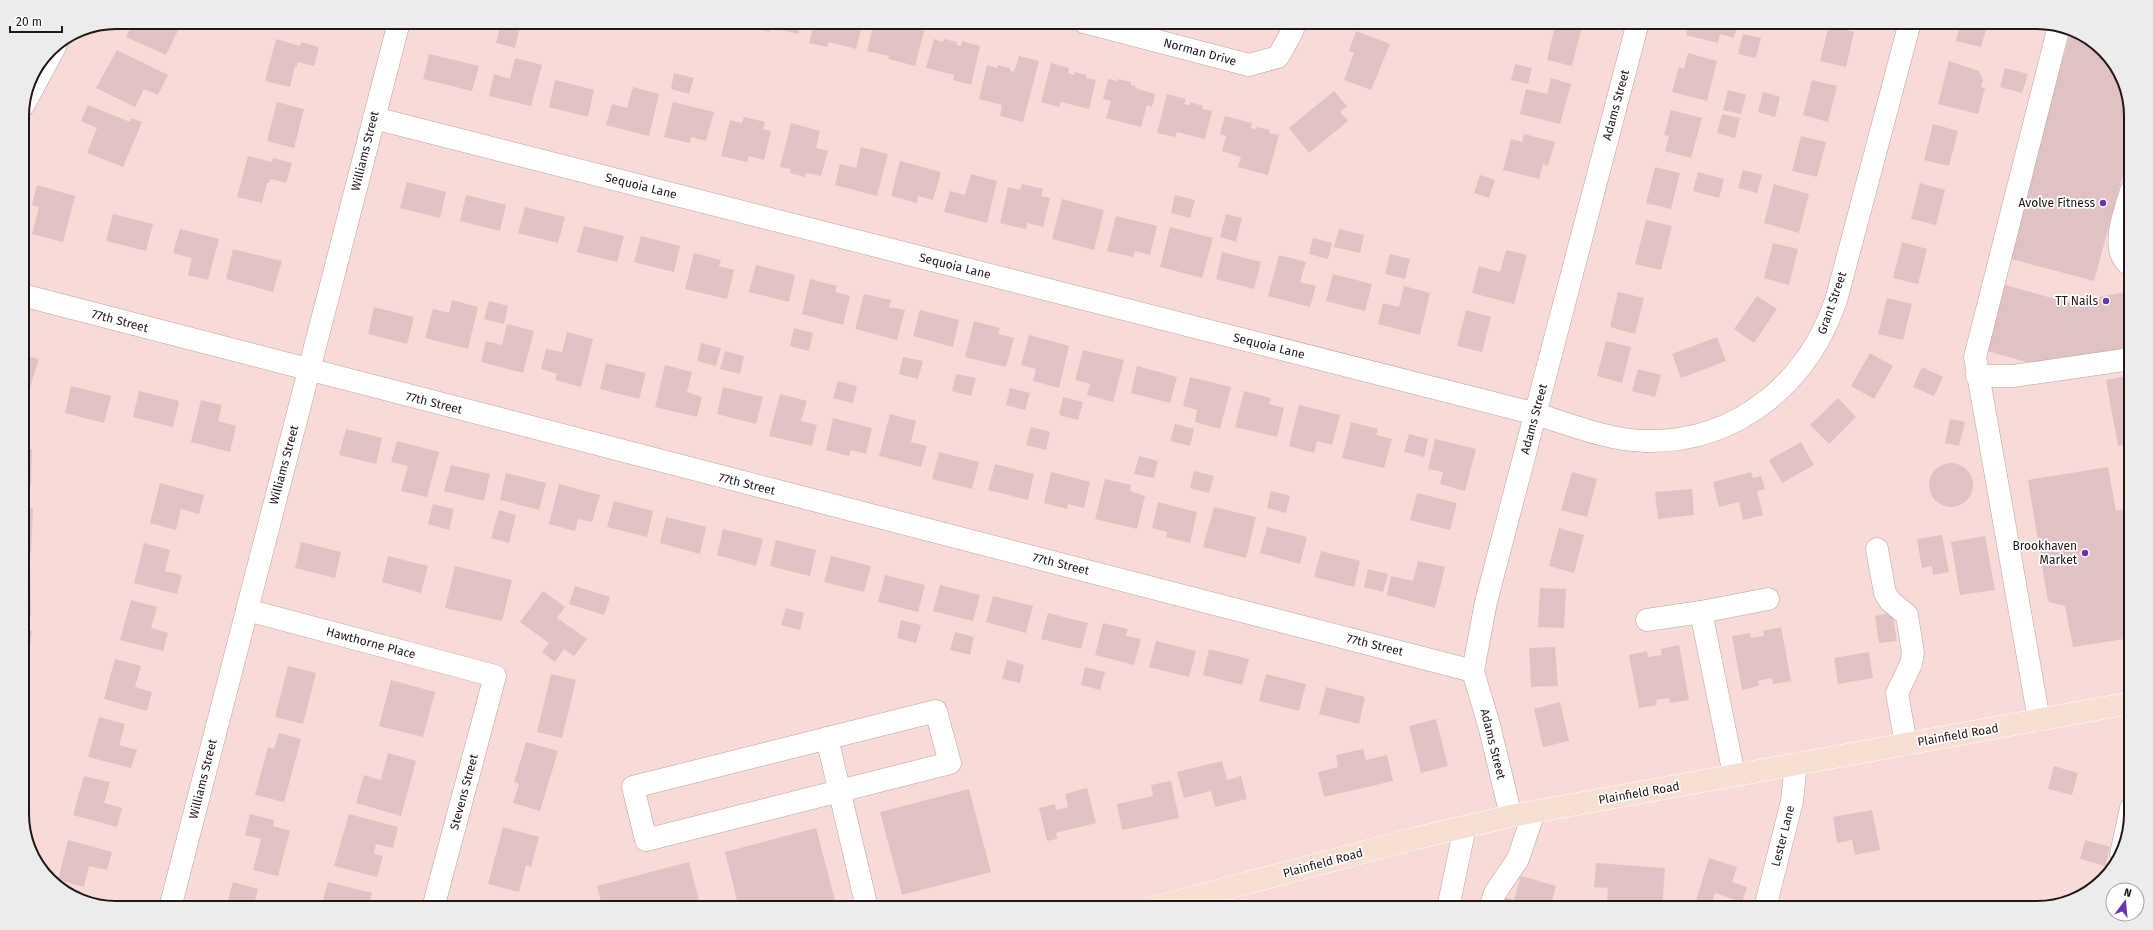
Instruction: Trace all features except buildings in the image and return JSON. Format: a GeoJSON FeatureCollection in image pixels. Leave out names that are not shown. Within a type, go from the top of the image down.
{"type":"FeatureCollection","features":[{"type":"Feature","properties":{"kind":"main road","name":"Plainfield Road"},"geometry":{"type":"LineString","coordinates":[[1180,901],[1510,816],[2124,704]]}},
{"type":"Feature","properties":{"kind":"street","name":"Williams Street"},"geometry":{"type":"LineString","coordinates":[[172,901],[397,29]]}},
{"type":"Feature","properties":{"kind":"street","name":"Norman Drive"},"geometry":{"type":"LineString","coordinates":[[1111,29],[1249,65],[1278,57],[1293,29]]}},
{"type":"Feature","properties":{"kind":"street","name":"Adams Street"},"geometry":{"type":"LineString","coordinates":[[1510,816],[1489,725],[1473,671],[1486,602],[1636,29]]}},
{"type":"Feature","properties":{"kind":"street","name":"Grant Street"},"geometry":{"type":"LineString","coordinates":[[1536,414],[1614,437],[1645,441],[1681,438],[1738,421],[1772,396],[1795,375],[1820,340],[1835,303],[1908,29]]}},
{"type":"Feature","properties":{"kind":"street"},"geometry":{"type":"LineString","coordinates":[[2039,720],[1977,376],[1975,357],[2057,32]]}},
{"type":"Feature","properties":{"kind":"street","name":"Sequoia Lane"},"geometry":{"type":"LineString","coordinates":[[374,118],[1536,414]]}},
{"type":"Feature","properties":{"kind":"street"},"geometry":{"type":"LineString","coordinates":[[2124,216],[2119,241],[2124,257]]}},
{"type":"Feature","properties":{"kind":"street","name":"77th Street"},"geometry":{"type":"LineString","coordinates":[[29,297],[1473,671]]}},
{"type":"Feature","properties":{"kind":"street"},"geometry":{"type":"LineString","coordinates":[[1977,376],[2013,376],[2124,360]]}},
{"type":"Feature","properties":{"kind":"street"},"geometry":{"type":"LineString","coordinates":[[1877,549],[1885,593],[1890,601],[1907,615],[1913,653],[1911,664],[1897,692],[1906,744]]}},
{"type":"Feature","properties":{"kind":"street"},"geometry":{"type":"LineString","coordinates":[[1647,620],[1701,612],[1768,599]]}},
{"type":"Feature","properties":{"kind":"street","name":"Hawthorne Place"},"geometry":{"type":"LineString","coordinates":[[247,610],[495,676]]}},
{"type":"Feature","properties":{"kind":"street"},"geometry":{"type":"LineString","coordinates":[[1701,612],[1734,775]]}},
{"type":"Feature","properties":{"kind":"street","name":"Stevens Street"},"geometry":{"type":"LineString","coordinates":[[435,901],[495,676]]}},
{"type":"Feature","properties":{"kind":"street"},"geometry":{"type":"LineString","coordinates":[[936,710],[950,763],[840,791],[646,840],[632,788],[936,710]]}},
{"type":"Feature","properties":{"kind":"street"},"geometry":{"type":"LineString","coordinates":[[827,738],[865,901]]}},
{"type":"Feature","properties":{"kind":"street","name":"Lester Lane"},"geometry":{"type":"LineString","coordinates":[[1767,901],[1792,801],[1796,764]]}},
{"type":"Feature","properties":{"kind":"street"},"geometry":{"type":"LineString","coordinates":[[1492,901],[1495,893],[1518,859],[1534,812]]}},
{"type":"Feature","properties":{"kind":"street"},"geometry":{"type":"LineString","coordinates":[[1450,901],[1466,827]]}},
{"type":"Feature","properties":{"kind":"place","name":"Avolve Fitness"},"geometry":{"type":"Point","coordinates":[2103,203]}},
{"type":"Feature","properties":{"kind":"place","name":"TT Nails"},"geometry":{"type":"Point","coordinates":[2106,301]}},
{"type":"Feature","properties":{"kind":"place","name":"Brookhaven Market"},"geometry":{"type":"Point","coordinates":[2085,553]}}]}
